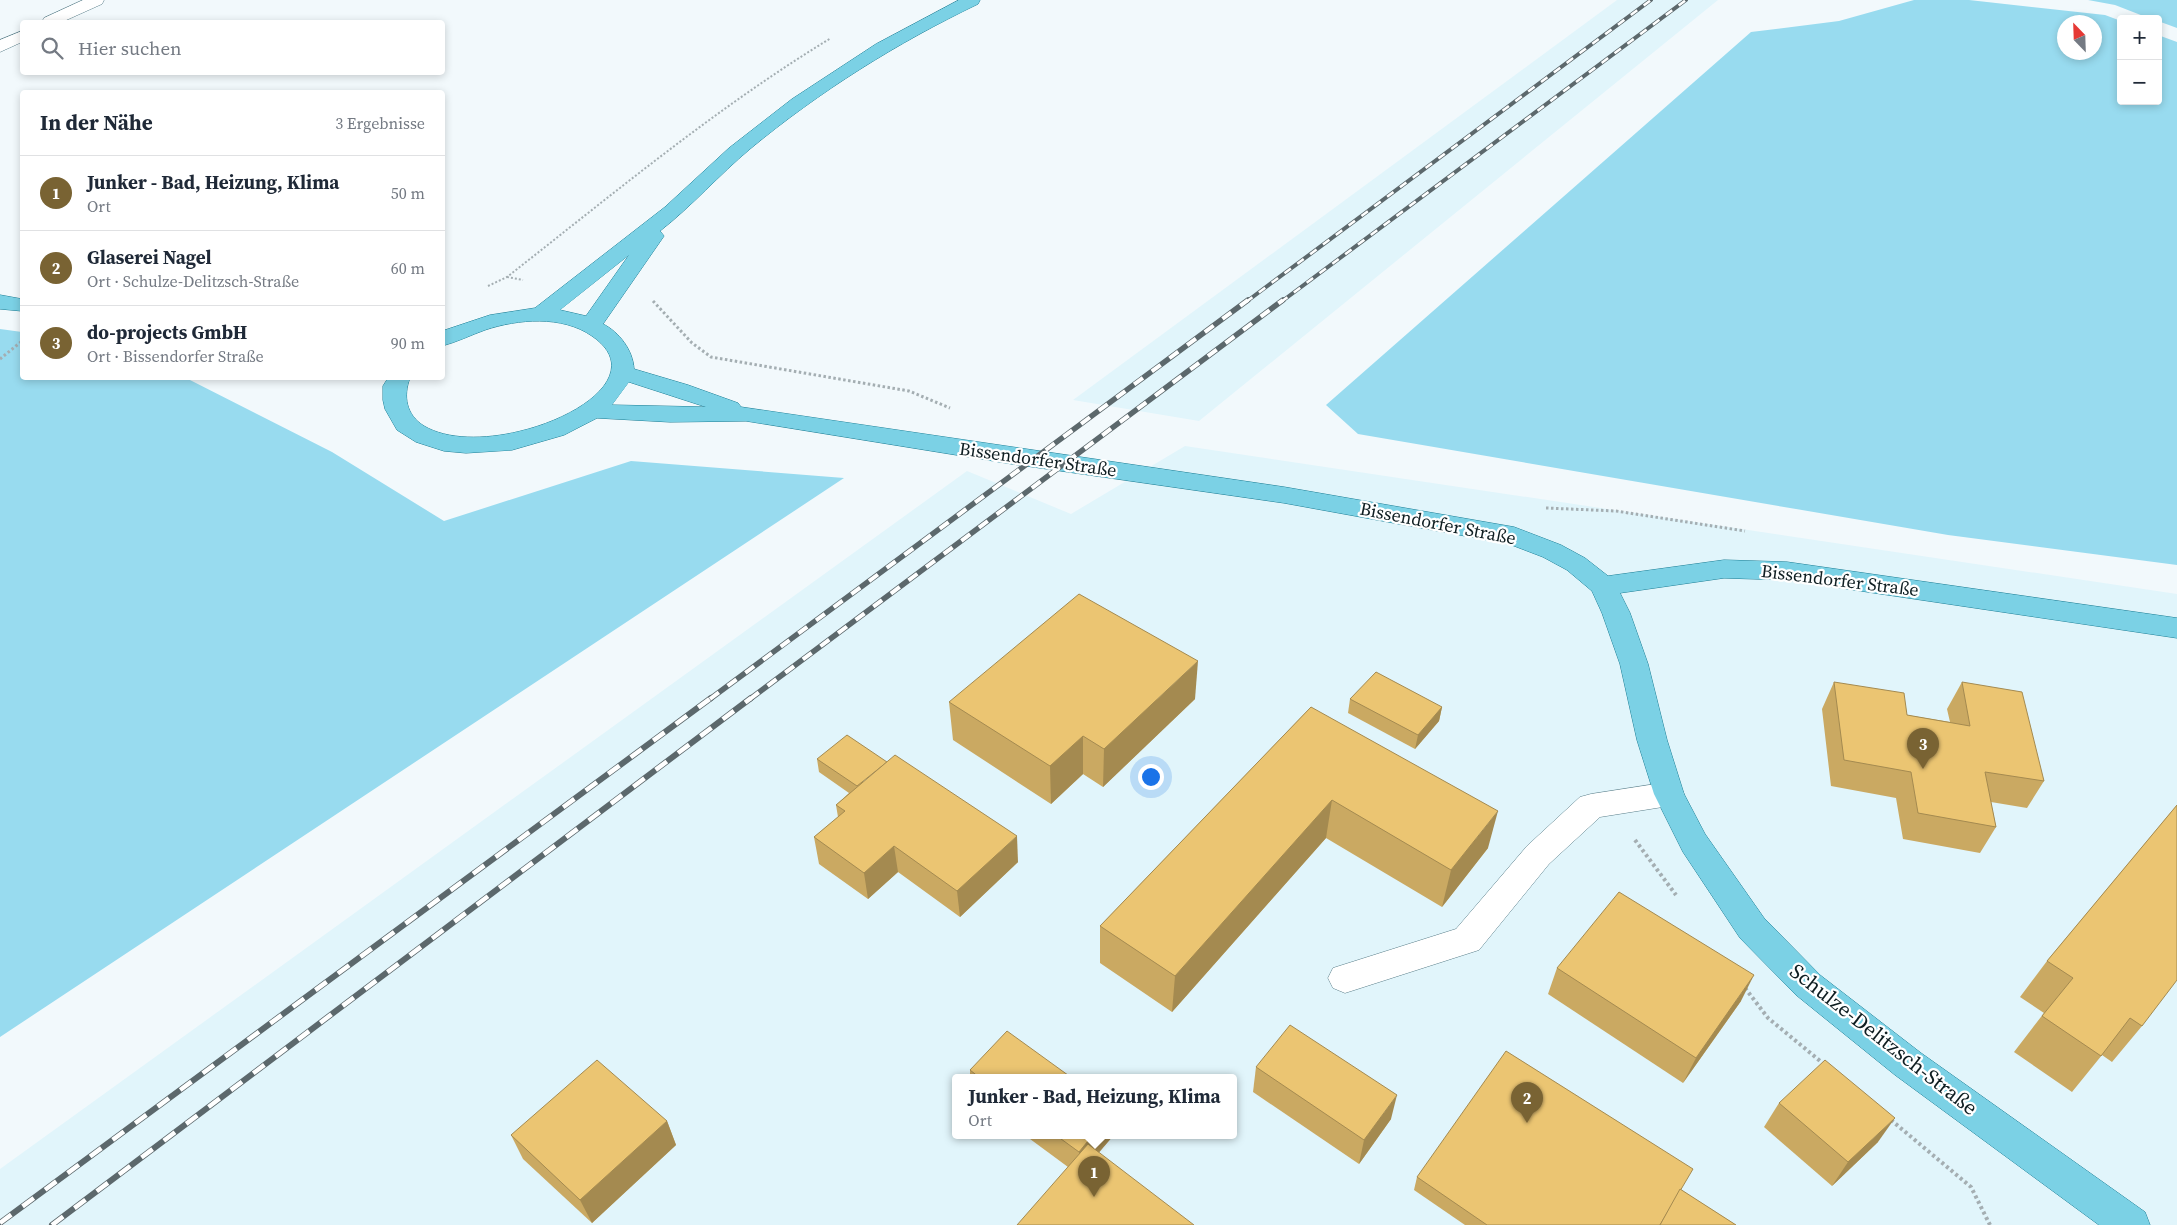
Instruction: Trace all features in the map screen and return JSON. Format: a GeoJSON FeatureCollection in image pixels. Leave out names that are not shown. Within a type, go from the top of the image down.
{"type":"FeatureCollection","features":[{"type":"Feature","properties":{"kind":"main road"},"geometry":{"type":"LineString","coordinates":[[541,315],[672,211],[743,146],[808,96],[858,61],[939,15],[972,0]]}},
{"type":"Feature","properties":{"kind":"main road"},"geometry":{"type":"LineString","coordinates":[[590,326],[672,211]]}},
{"type":"Feature","properties":{"kind":"main road"},"geometry":{"type":"LineString","coordinates":[[0,302],[20,305]]}},
{"type":"Feature","properties":{"kind":"main road"},"geometry":{"type":"LineString","coordinates":[[392,380],[394,405],[406,425],[433,440],[471,446],[514,443],[556,431],[593,411],[608,396],[622,373],[622,361],[616,346],[604,333],[590,326],[563,318],[541,315],[500,319],[464,328],[445,338]]}},
{"type":"Feature","properties":{"kind":"main road","name":"Bissendorfer Straße"},"geometry":{"type":"LineString","coordinates":[[622,373],[680,390],[746,414]]}},
{"type":"Feature","properties":{"kind":"main road","name":"Bissendorfer Straße"},"geometry":{"type":"LineString","coordinates":[[593,411],[670,415],[746,414],[1012,456],[1284,495],[1514,536],[1552,550],[1576,564],[1602,586],[1724,569],[1787,571],[2177,628]]}},
{"type":"Feature","properties":{"kind":"main road","name":"Schulze-Delitzsch-Straße"},"geometry":{"type":"LineString","coordinates":[[1602,586],[1616,613],[1634,664],[1652,740],[1669,794],[1694,843],[1752,928],[1808,985],[1908,1064],[2131,1225]]}},
{"type":"Feature","properties":{"kind":"street"},"geometry":{"type":"LineString","coordinates":[[54,20],[96,0]]}},
{"type":"Feature","properties":{"kind":"street"},"geometry":{"type":"LineString","coordinates":[[0,47],[20,37]]}},
{"type":"Feature","properties":{"kind":"street"},"geometry":{"type":"LineString","coordinates":[[1345,978],[1467,940],[1538,856],[1590,806],[1669,794]]}},
{"type":"Feature","properties":{"kind":"path"},"geometry":{"type":"LineString","coordinates":[[572,289],[507,277],[720,111],[775,72],[836,35]]}},
{"type":"Feature","properties":{"kind":"path"},"geometry":{"type":"LineString","coordinates":[[612,295],[653,301],[692,344],[711,357],[909,391],[953,409]]}},
{"type":"Feature","properties":{"kind":"path"},"geometry":{"type":"LineString","coordinates":[[0,359],[20,342]]}},
{"type":"Feature","properties":{"kind":"path"},"geometry":{"type":"LineString","coordinates":[[1537,506],[1567,510],[1616,511],[1754,532]]}},
{"type":"Feature","properties":{"kind":"shaded area"},"geometry":{"type":"Polygon","coordinates":[[[1617,0],[1718,0],[1199,421],[1073,400],[1617,0]]]}},
{"type":"Feature","properties":{"kind":"shaded area"},"geometry":{"type":"Polygon","coordinates":[[[1914,0],[1969,0],[2105,15],[2117,20],[2117,105],[2162,105],[2162,36],[2177,42],[2177,565],[1948,535],[1358,434],[1326,405],[1751,32],[1839,21],[1914,0]]]}},
{"type":"Feature","properties":{"kind":"shaded area"},"geometry":{"type":"Polygon","coordinates":[[[2088,0],[2177,0],[2177,28],[2162,22],[2162,15],[2141,15],[2115,5],[2088,0]]]}},
{"type":"Feature","properties":{"kind":"shaded area"},"geometry":{"type":"Polygon","coordinates":[[[0,329],[20,332],[20,380],[190,380],[332,452],[444,521],[631,461],[844,478],[0,1037],[0,329]]]}},
{"type":"Feature","properties":{"kind":"shaded area"},"geometry":{"type":"Polygon","coordinates":[[[1185,446],[2177,594],[2177,1225],[0,1225],[0,1169],[967,471],[1071,514],[1185,446]]]}},
{"type":"Feature","properties":{"kind":"building"},"geometry":{"type":"Polygon","coordinates":[[[1079,594],[1198,661],[1104,749],[1083,736],[1050,766],[949,702],[1079,594]]]}},
{"type":"Feature","properties":{"kind":"building"},"geometry":{"type":"Polygon","coordinates":[[[1376,672],[1442,707],[1418,735],[1350,699],[1376,672]]]}},
{"type":"Feature","properties":{"kind":"building"},"geometry":{"type":"Polygon","coordinates":[[[1834,682],[1904,693],[1907,715],[1970,726],[1962,682],[2022,692],[2044,781],[1985,772],[1996,827],[1918,813],[1911,772],[1844,760],[1834,682]]]}},
{"type":"Feature","properties":{"kind":"building"},"geometry":{"type":"Polygon","coordinates":[[[1311,707],[1498,811],[1451,870],[1332,800],[1175,976],[1100,926],[1311,707]]]}},
{"type":"Feature","properties":{"kind":"building"},"geometry":{"type":"Polygon","coordinates":[[[847,735],[887,762],[857,786],[817,759],[847,735]]]}},
{"type":"Feature","properties":{"kind":"building"},"geometry":{"type":"Polygon","coordinates":[[[895,755],[1017,836],[957,891],[894,846],[864,873],[814,837],[845,811],[836,805],[895,755]]]}},
{"type":"Feature","properties":{"kind":"building"},"geometry":{"type":"Polygon","coordinates":[[[2177,805],[2177,980],[2142,1026],[2130,1018],[2101,1056],[2042,1016],[2073,978],[2047,961],[2177,805]]]}},
{"type":"Feature","properties":{"kind":"building"},"geometry":{"type":"Polygon","coordinates":[[[1619,892],[1754,975],[1696,1058],[1557,968],[1619,892]]]}},
{"type":"Feature","properties":{"kind":"building"},"geometry":{"type":"Polygon","coordinates":[[[1290,1025],[1397,1095],[1364,1140],[1256,1067],[1290,1025]]]}},
{"type":"Feature","properties":{"kind":"building"},"geometry":{"type":"Polygon","coordinates":[[[1007,1031],[1066,1074],[975,1074],[970,1070],[1007,1031]]]}},
{"type":"Feature","properties":{"kind":"building"},"geometry":{"type":"Polygon","coordinates":[[[1506,1051],[1693,1169],[1660,1225],[1487,1225],[1417,1177],[1506,1051]]]}},
{"type":"Feature","properties":{"kind":"building"},"geometry":{"type":"Polygon","coordinates":[[[597,1060],[667,1121],[580,1200],[511,1135],[597,1060]]]}},
{"type":"Feature","properties":{"kind":"building"},"geometry":{"type":"Polygon","coordinates":[[[1825,1060],[1895,1118],[1848,1162],[1779,1103],[1825,1060]]]}},
{"type":"Feature","properties":{"kind":"building"},"geometry":{"type":"Polygon","coordinates":[[[1061,1139],[1090,1139],[1079,1152],[1061,1139]]]}},
{"type":"Feature","properties":{"kind":"building"},"geometry":{"type":"Polygon","coordinates":[[[1088,1144],[1194,1225],[1017,1225],[1088,1144]]]}},
{"type":"Feature","properties":{"kind":"building"},"geometry":{"type":"Polygon","coordinates":[[[1680,1189],[1736,1225],[1660,1225],[1680,1189]]]}},
{"type":"Feature","properties":{"kind":"railway"},"geometry":{"type":"LineString","coordinates":[[1246,302],[1651,0]]}},
{"type":"Feature","properties":{"kind":"railway"},"geometry":{"type":"LineString","coordinates":[[1281,302],[1686,0]]}},
{"type":"Feature","properties":{"kind":"railway"},"geometry":{"type":"LineString","coordinates":[[710,699],[1248,300]]}},
{"type":"Feature","properties":{"kind":"railway"},"geometry":{"type":"LineString","coordinates":[[750,699],[1283,300]]}},
{"type":"Feature","properties":{"kind":"railway"},"geometry":{"type":"LineString","coordinates":[[0,1223],[711,698]]}},
{"type":"Feature","properties":{"kind":"railway"},"geometry":{"type":"LineString","coordinates":[[52,1225],[751,698]]}},
{"type":"Feature","properties":{"kind":"place","name":"do-projects GmbH"},"geometry":{"type":"Point","coordinates":[1923,769]}},
{"type":"Feature","properties":{"kind":"place","name":"Glaserei Nagel"},"geometry":{"type":"Point","coordinates":[1527,1123]}},
{"type":"Feature","properties":{"kind":"place","name":"Junker - Bad, Heizung, Klima"},"geometry":{"type":"Point","coordinates":[1094,1197]}}]}
